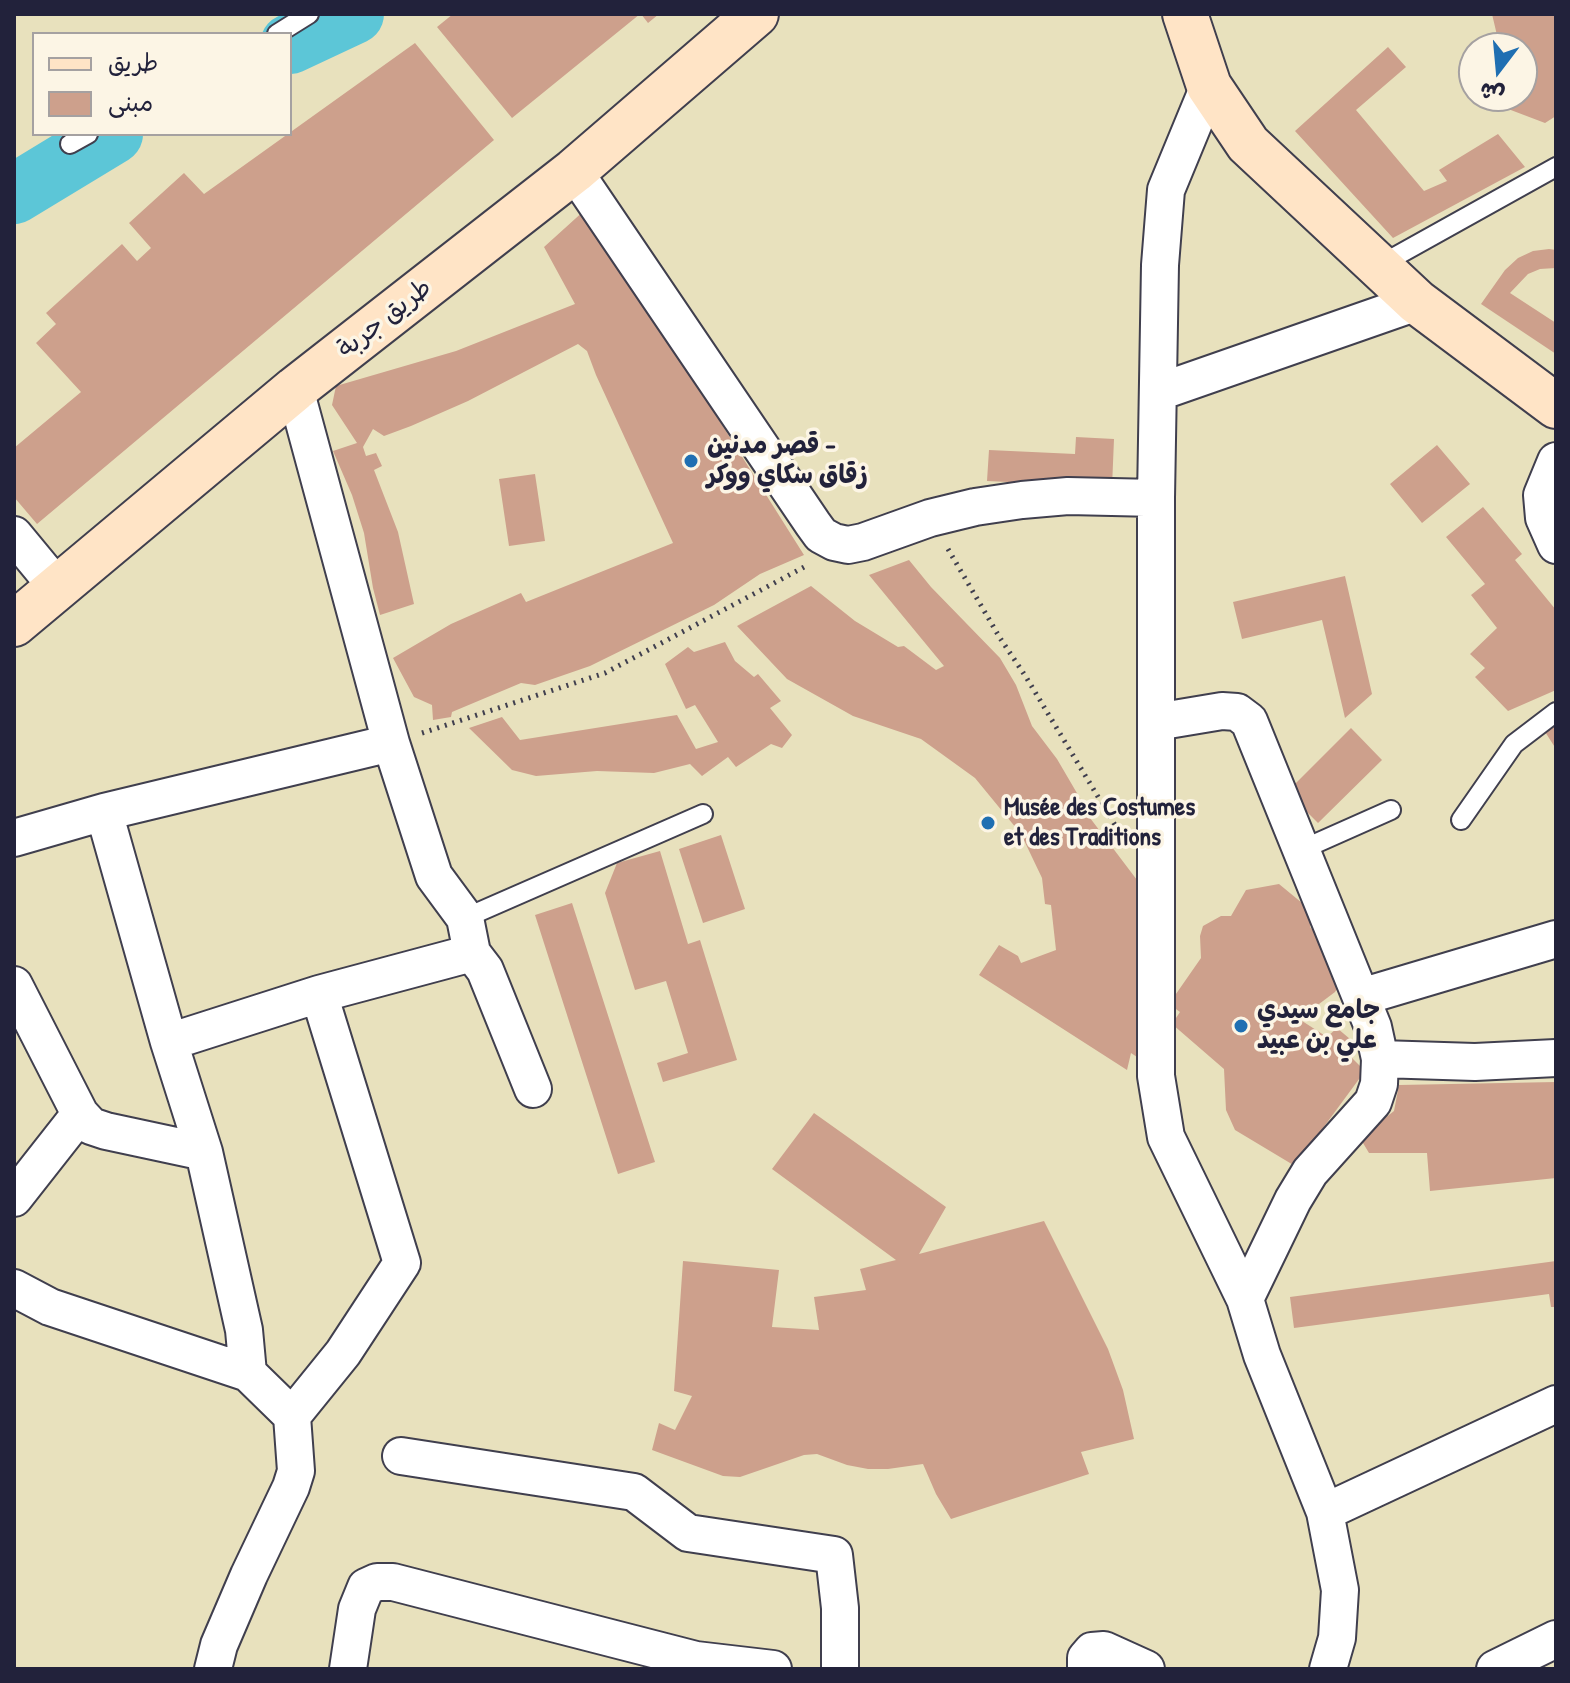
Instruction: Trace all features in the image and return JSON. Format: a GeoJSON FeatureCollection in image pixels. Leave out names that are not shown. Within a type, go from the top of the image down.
{"type":"FeatureCollection","features":[{"type":"Feature","properties":{"kind":"main road","name":"طريق جربة"},"geometry":{"type":"LineString","coordinates":[[14,624],[295,389],[574,171],[756,14]]}},
{"type":"Feature","properties":{"kind":"main road"},"geometry":{"type":"LineString","coordinates":[[1190,16],[1209,86],[1248,144],[1417,302],[1556,406]]}},
{"type":"Feature","properties":{"kind":"street"},"geometry":{"type":"LineString","coordinates":[[1209,86],[1166,190],[1160,265],[1156,498],[1156,1076],[1166,1137],[1245,1299],[1262,1355],[1325,1512],[1340,1590],[1337,1638],[1330,1668]]}},
{"type":"Feature","properties":{"kind":"street"},"geometry":{"type":"LineString","coordinates":[[574,171],[821,535],[848,545],[975,507],[1068,496],[1156,498]]}},
{"type":"Feature","properties":{"kind":"street"},"geometry":{"type":"LineString","coordinates":[[1159,392],[1417,302]]}},
{"type":"Feature","properties":{"kind":"street"},"geometry":{"type":"LineString","coordinates":[[295,389],[391,743],[434,876],[465,918],[472,953],[485,970],[533,1089]]}},
{"type":"Feature","properties":{"kind":"street"},"geometry":{"type":"LineString","coordinates":[[1556,461],[1542,495],[1544,518],[1556,545]]}},
{"type":"Feature","properties":{"kind":"street"},"geometry":{"type":"LineString","coordinates":[[14,535],[57,587]]}},
{"type":"Feature","properties":{"kind":"street"},"geometry":{"type":"LineString","coordinates":[[1156,722],[1222,711],[1237,712],[1249,721],[1373,1027],[1380,1059],[1379,1084],[1373,1102],[1310,1172],[1245,1299]]}},
{"type":"Feature","properties":{"kind":"street"},"geometry":{"type":"LineString","coordinates":[[14,838],[104,812],[391,743]]}},
{"type":"Feature","properties":{"kind":"street"},"geometry":{"type":"LineString","coordinates":[[104,812],[169,1042],[204,1152],[244,1330],[248,1373]]}},
{"type":"Feature","properties":{"kind":"street"},"geometry":{"type":"LineString","coordinates":[[1361,997],[1556,939]]}},
{"type":"Feature","properties":{"kind":"street"},"geometry":{"type":"LineString","coordinates":[[169,1042],[319,994],[472,953]]}},
{"type":"Feature","properties":{"kind":"street"},"geometry":{"type":"LineString","coordinates":[[14,985],[80,1114],[91,1126],[204,1152]]}},
{"type":"Feature","properties":{"kind":"street"},"geometry":{"type":"LineString","coordinates":[[292,1416],[343,1353],[402,1263],[319,994]]}},
{"type":"Feature","properties":{"kind":"street"},"geometry":{"type":"LineString","coordinates":[[1380,1059],[1475,1062],[1556,1058]]}},
{"type":"Feature","properties":{"kind":"street"},"geometry":{"type":"LineString","coordinates":[[14,1198],[80,1114]]}},
{"type":"Feature","properties":{"kind":"street"},"geometry":{"type":"LineString","coordinates":[[14,1288],[50,1307],[248,1373],[292,1416],[296,1471],[219,1645],[213,1669]]}},
{"type":"Feature","properties":{"kind":"street"},"geometry":{"type":"LineString","coordinates":[[1325,1512],[1556,1404]]}},
{"type":"Feature","properties":{"kind":"street"},"geometry":{"type":"LineString","coordinates":[[401,1456],[634,1492],[688,1533],[834,1555],[840,1608],[840,1669]]}},
{"type":"Feature","properties":{"kind":"street"},"geometry":{"type":"LineString","coordinates":[[348,1669],[357,1609],[366,1587],[377,1582],[393,1582],[637,1657],[773,1669]]}},
{"type":"Feature","properties":{"kind":"street"},"geometry":{"type":"LineString","coordinates":[[1495,1669],[1556,1639]]}},
{"type":"Feature","properties":{"kind":"street"},"geometry":{"type":"LineString","coordinates":[[1086,1669],[1086,1658],[1092,1651],[1104,1650],[1146,1669]]}},
{"type":"Feature","properties":{"kind":"lane"},"geometry":{"type":"LineString","coordinates":[[280,32],[309,14]]}},
{"type":"Feature","properties":{"kind":"lane"},"geometry":{"type":"LineString","coordinates":[[70,144],[84,136]]}},
{"type":"Feature","properties":{"kind":"lane"},"geometry":{"type":"LineString","coordinates":[[1379,266],[1556,167]]}},
{"type":"Feature","properties":{"kind":"lane"},"geometry":{"type":"LineString","coordinates":[[1461,820],[1514,744],[1556,712]]}},
{"type":"Feature","properties":{"kind":"lane"},"geometry":{"type":"LineString","coordinates":[[1301,850],[1391,810]]}},
{"type":"Feature","properties":{"kind":"lane"},"geometry":{"type":"LineString","coordinates":[[465,918],[703,814]]}},
{"type":"Feature","properties":{"kind":"path"},"geometry":{"type":"LineString","coordinates":[[930,518],[1127,844]]}},
{"type":"Feature","properties":{"kind":"path"},"geometry":{"type":"LineString","coordinates":[[391,743],[605,673],[805,568],[834,542]]}},
{"type":"Feature","properties":{"kind":"building"},"geometry":{"type":"Polygon","coordinates":[[[453,14],[640,14],[512,118],[437,27],[453,14]]]}},
{"type":"Feature","properties":{"kind":"building"},"geometry":{"type":"Polygon","coordinates":[[[641,14],[659,14],[648,23],[641,14]]]}},
{"type":"Feature","properties":{"kind":"building"},"geometry":{"type":"Polygon","coordinates":[[[1492,14],[1556,14],[1556,116],[1545,123],[1516,112],[1538,112],[1538,32],[1496,32],[1492,14]]]}},
{"type":"Feature","properties":{"kind":"building"},"geometry":{"type":"Polygon","coordinates":[[[415,43],[494,140],[37,524],[14,497],[14,448],[81,392],[36,343],[56,324],[46,313],[122,244],[137,261],[151,248],[129,223],[184,173],[204,194],[285,136],[292,136],[292,131],[415,43]]]}},
{"type":"Feature","properties":{"kind":"building"},"geometry":{"type":"Polygon","coordinates":[[[1388,47],[1406,67],[1356,110],[1424,191],[1447,181],[1439,170],[1498,134],[1525,167],[1393,238],[1295,131],[1388,47]]]}},
{"type":"Feature","properties":{"kind":"building","name":"قصر مدنين - زقاق سكاي ووكر"},"geometry":{"type":"Polygon","coordinates":[[[586,209],[804,555],[760,574],[714,605],[590,666],[535,685],[521,683],[452,712],[451,717],[433,720],[432,705],[414,697],[393,658],[451,624],[521,593],[526,602],[673,543],[587,351],[578,344],[468,401],[411,426],[384,436],[373,429],[363,447],[366,456],[376,453],[382,466],[374,470],[398,532],[414,604],[380,615],[364,533],[333,451],[357,443],[332,405],[336,386],[456,351],[575,304],[544,247],[586,209]]]}},
{"type":"Feature","properties":{"kind":"building"},"geometry":{"type":"Polygon","coordinates":[[[1556,250],[1556,268],[1528,274],[1510,293],[1556,323],[1556,354],[1481,304],[1505,270],[1518,258],[1533,251],[1556,250]]]}},
{"type":"Feature","properties":{"kind":"building"},"geometry":{"type":"Polygon","coordinates":[[[1076,437],[1114,439],[1112,487],[987,481],[989,450],[1075,454],[1076,437]]]}},
{"type":"Feature","properties":{"kind":"building"},"geometry":{"type":"Polygon","coordinates":[[[1437,445],[1470,484],[1422,523],[1390,484],[1437,445]]]}},
{"type":"Feature","properties":{"kind":"building"},"geometry":{"type":"Polygon","coordinates":[[[535,474],[545,541],[509,546],[499,479],[535,474]]]}},
{"type":"Feature","properties":{"kind":"building"},"geometry":{"type":"Polygon","coordinates":[[[1483,507],[1522,554],[1515,560],[1556,610],[1556,690],[1508,711],[1475,677],[1485,668],[1470,654],[1497,628],[1471,595],[1485,584],[1446,537],[1483,507]]]}},
{"type":"Feature","properties":{"kind":"building"},"geometry":{"type":"Polygon","coordinates":[[[909,560],[1000,658],[1016,685],[1032,726],[1057,759],[1084,810],[1137,880],[1137,1057],[1131,1053],[1127,1070],[979,975],[999,945],[1018,956],[1021,963],[1056,950],[1051,905],[1045,904],[1042,878],[1021,834],[975,778],[921,739],[853,716],[787,679],[737,626],[811,586],[855,621],[898,647],[904,646],[936,670],[944,666],[869,575],[909,560]]]}},
{"type":"Feature","properties":{"kind":"building"},"geometry":{"type":"Polygon","coordinates":[[[1345,576],[1372,694],[1345,718],[1322,620],[1242,639],[1233,602],[1345,576]]]}},
{"type":"Feature","properties":{"kind":"building"},"geometry":{"type":"Polygon","coordinates":[[[725,642],[735,661],[754,677],[758,674],[781,701],[770,708],[792,735],[782,748],[771,744],[736,767],[728,757],[702,776],[690,764],[654,773],[597,771],[536,776],[512,770],[469,728],[502,717],[520,740],[677,715],[696,749],[718,742],[695,705],[686,709],[665,664],[688,647],[694,652],[725,642]]]}},
{"type":"Feature","properties":{"kind":"building"},"geometry":{"type":"Polygon","coordinates":[[[1556,718],[1556,749],[1542,727],[1556,718]]]}},
{"type":"Feature","properties":{"kind":"building"},"geometry":{"type":"Polygon","coordinates":[[[1351,728],[1382,760],[1318,823],[1287,792],[1351,728]]]}},
{"type":"Feature","properties":{"kind":"building"},"geometry":{"type":"Polygon","coordinates":[[[721,835],[745,909],[703,923],[679,849],[721,835]]]}},
{"type":"Feature","properties":{"kind":"building"},"geometry":{"type":"Polygon","coordinates":[[[660,851],[688,944],[700,940],[737,1060],[663,1082],[657,1063],[688,1053],[666,981],[635,990],[605,893],[617,863],[660,851]]]}},
{"type":"Feature","properties":{"kind":"building","name":"جامع سيدي علي بن عبيد"},"geometry":{"type":"Polygon","coordinates":[[[1279,884],[1313,912],[1310,927],[1328,946],[1325,959],[1343,979],[1335,992],[1299,1019],[1327,1037],[1337,1028],[1350,1039],[1344,1050],[1365,1071],[1295,1166],[1235,1130],[1226,1110],[1224,1069],[1172,1024],[1180,1012],[1169,1004],[1201,958],[1203,926],[1221,916],[1231,916],[1246,890],[1279,884]]]}},
{"type":"Feature","properties":{"kind":"building"},"geometry":{"type":"Polygon","coordinates":[[[572,903],[655,1162],[618,1174],[535,915],[572,903]]]}},
{"type":"Feature","properties":{"kind":"building"},"geometry":{"type":"Polygon","coordinates":[[[1556,1082],[1556,1178],[1430,1191],[1427,1153],[1369,1153],[1360,1138],[1394,1111],[1399,1085],[1556,1082]]]}},
{"type":"Feature","properties":{"kind":"building"},"geometry":{"type":"Polygon","coordinates":[[[814,1113],[946,1207],[919,1254],[1044,1221],[1108,1349],[1123,1390],[1134,1439],[1081,1452],[1089,1474],[951,1519],[923,1464],[868,1469],[817,1454],[804,1455],[740,1477],[723,1476],[652,1450],[659,1423],[675,1430],[692,1396],[674,1391],[683,1261],[779,1270],[772,1327],[819,1330],[814,1297],[866,1290],[860,1269],[896,1260],[772,1169],[814,1113]]]}},
{"type":"Feature","properties":{"kind":"building"},"geometry":{"type":"Polygon","coordinates":[[[1556,1261],[1556,1307],[1551,1307],[1549,1294],[1294,1328],[1290,1297],[1556,1261]]]}},
{"type":"Feature","properties":{"kind":"waterway"},"geometry":{"type":"LineString","coordinates":[[292,43],[354,14]]}},
{"type":"Feature","properties":{"kind":"waterway"},"geometry":{"type":"LineString","coordinates":[[14,194],[110,136]]}},
{"type":"Feature","properties":{"kind":"place","name":"قصر مدنين - زقاق سكاي ووكر"},"geometry":{"type":"Point","coordinates":[691,461]}},
{"type":"Feature","properties":{"kind":"place","name":"Musée des Costumes et des Traditions"},"geometry":{"type":"Point","coordinates":[988,823]}},
{"type":"Feature","properties":{"kind":"place","name":"جامع سيدي علي بن عبيد"},"geometry":{"type":"Point","coordinates":[1241,1026]}}]}
